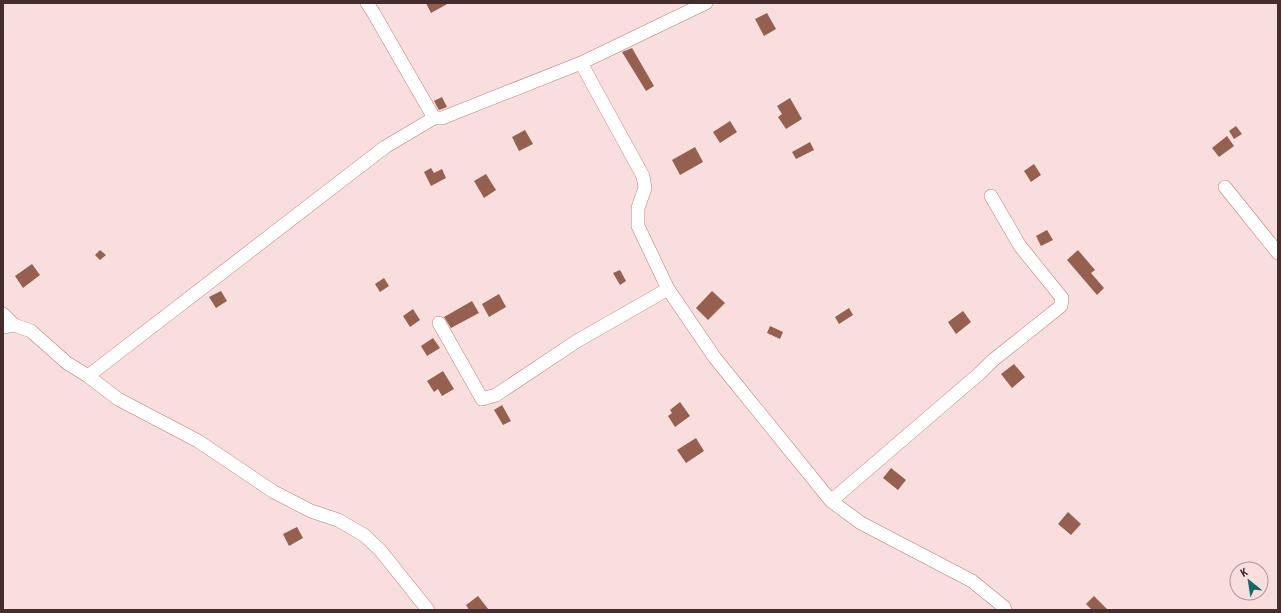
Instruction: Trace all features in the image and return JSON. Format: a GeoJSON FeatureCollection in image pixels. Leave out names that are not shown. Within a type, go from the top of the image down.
{"type":"FeatureCollection","features":[{"type":"Feature","properties":{"kind":"street"},"geometry":{"type":"LineString","coordinates":[[366,3],[373,12],[434,118]]}},
{"type":"Feature","properties":{"kind":"street"},"geometry":{"type":"LineString","coordinates":[[88,376],[385,147],[434,118],[442,118],[581,63],[706,3]]}},
{"type":"Feature","properties":{"kind":"street"},"geometry":{"type":"LineString","coordinates":[[581,63],[644,176],[645,188],[638,208],[638,226],[668,289],[715,358],[831,501],[862,523],[972,581],[1004,607],[1005,610]]}},
{"type":"Feature","properties":{"kind":"street"},"geometry":{"type":"LineString","coordinates":[[1225,187],[1278,253]]}},
{"type":"Feature","properties":{"kind":"street"},"geometry":{"type":"LineString","coordinates":[[831,501],[992,362],[1061,306],[1062,298],[1020,246],[991,196]]}},
{"type":"Feature","properties":{"kind":"street"},"geometry":{"type":"LineString","coordinates":[[438,323],[482,399],[496,395],[577,341],[668,289]]}},
{"type":"Feature","properties":{"kind":"street"},"geometry":{"type":"LineString","coordinates":[[3,314],[8,326],[31,331],[67,363],[88,376],[118,399],[198,441],[274,492],[311,511],[338,520],[364,535],[380,550],[428,610]]}},
{"type":"Feature","properties":{"kind":"building"},"geometry":{"type":"Polygon","coordinates":[[[426,3],[449,3],[431,13],[426,3]]]}},
{"type":"Feature","properties":{"kind":"building"},"geometry":{"type":"Polygon","coordinates":[[[767,13],[776,29],[764,36],[755,19],[767,13]]]}},
{"type":"Feature","properties":{"kind":"building"},"geometry":{"type":"Polygon","coordinates":[[[632,48],[654,86],[646,91],[622,52],[632,48]]]}},
{"type":"Feature","properties":{"kind":"building"},"geometry":{"type":"Polygon","coordinates":[[[442,97],[447,107],[439,110],[434,101],[442,97]]]}},
{"type":"Feature","properties":{"kind":"building"},"geometry":{"type":"Polygon","coordinates":[[[790,98],[802,119],[786,129],[778,117],[782,114],[777,106],[790,98]]]}},
{"type":"Feature","properties":{"kind":"building"},"geometry":{"type":"Polygon","coordinates":[[[730,121],[737,132],[720,143],[713,132],[730,121]]]}},
{"type":"Feature","properties":{"kind":"building"},"geometry":{"type":"Polygon","coordinates":[[[1236,126],[1242,134],[1234,139],[1229,131],[1236,126]]]}},
{"type":"Feature","properties":{"kind":"building"},"geometry":{"type":"Polygon","coordinates":[[[525,130],[533,144],[519,151],[512,137],[525,130]]]}},
{"type":"Feature","properties":{"kind":"building"},"geometry":{"type":"Polygon","coordinates":[[[1227,136],[1234,146],[1219,157],[1212,148],[1227,136]]]}},
{"type":"Feature","properties":{"kind":"building"},"geometry":{"type":"Polygon","coordinates":[[[810,142],[814,150],[796,159],[792,152],[810,142]]]}},
{"type":"Feature","properties":{"kind":"building"},"geometry":{"type":"Polygon","coordinates":[[[695,147],[703,162],[680,175],[672,160],[695,147]]]}},
{"type":"Feature","properties":{"kind":"building"},"geometry":{"type":"Polygon","coordinates":[[[1034,164],[1041,175],[1031,182],[1024,171],[1034,164]]]}},
{"type":"Feature","properties":{"kind":"building"},"geometry":{"type":"Polygon","coordinates":[[[431,168],[434,173],[442,169],[446,178],[431,186],[424,172],[431,168]]]}},
{"type":"Feature","properties":{"kind":"building"},"geometry":{"type":"Polygon","coordinates":[[[486,174],[496,190],[484,198],[474,181],[486,174]]]}},
{"type":"Feature","properties":{"kind":"building"},"geometry":{"type":"Polygon","coordinates":[[[1047,230],[1053,240],[1041,246],[1036,236],[1047,230]]]}},
{"type":"Feature","properties":{"kind":"building"},"geometry":{"type":"Polygon","coordinates":[[[100,250],[106,255],[100,260],[95,255],[100,250]]]}},
{"type":"Feature","properties":{"kind":"building"},"geometry":{"type":"Polygon","coordinates":[[[1078,250],[1095,270],[1091,273],[1104,288],[1097,295],[1067,260],[1078,250]]]}},
{"type":"Feature","properties":{"kind":"building"},"geometry":{"type":"Polygon","coordinates":[[[32,264],[40,275],[23,288],[15,276],[32,264]]]}},
{"type":"Feature","properties":{"kind":"building"},"geometry":{"type":"Polygon","coordinates":[[[620,270],[626,281],[620,285],[613,273],[620,270]]]}},
{"type":"Feature","properties":{"kind":"building"},"geometry":{"type":"Polygon","coordinates":[[[384,278],[389,286],[380,292],[375,284],[384,278]]]}},
{"type":"Feature","properties":{"kind":"building"},"geometry":{"type":"Polygon","coordinates":[[[221,291],[227,301],[216,308],[209,297],[221,291]]]}},
{"type":"Feature","properties":{"kind":"building"},"geometry":{"type":"Polygon","coordinates":[[[712,291],[725,303],[708,320],[696,308],[712,291]]]}},
{"type":"Feature","properties":{"kind":"building"},"geometry":{"type":"Polygon","coordinates":[[[499,294],[506,307],[489,317],[482,304],[499,294]]]}},
{"type":"Feature","properties":{"kind":"building"},"geometry":{"type":"Polygon","coordinates":[[[472,301],[479,313],[451,328],[444,317],[472,301]]]}},
{"type":"Feature","properties":{"kind":"building"},"geometry":{"type":"Polygon","coordinates":[[[849,308],[853,315],[839,324],[835,317],[849,308]]]}},
{"type":"Feature","properties":{"kind":"building"},"geometry":{"type":"Polygon","coordinates":[[[413,309],[420,320],[410,327],[403,316],[413,309]]]}},
{"type":"Feature","properties":{"kind":"building"},"geometry":{"type":"Polygon","coordinates":[[[963,311],[971,322],[956,334],[948,322],[963,311]]]}},
{"type":"Feature","properties":{"kind":"building"},"geometry":{"type":"Polygon","coordinates":[[[770,326],[783,332],[780,339],[767,333],[770,326]]]}},
{"type":"Feature","properties":{"kind":"building"},"geometry":{"type":"Polygon","coordinates":[[[433,338],[440,348],[427,356],[421,346],[433,338]]]}},
{"type":"Feature","properties":{"kind":"building"},"geometry":{"type":"Polygon","coordinates":[[[1014,364],[1025,377],[1012,388],[1001,374],[1014,364]]]}},
{"type":"Feature","properties":{"kind":"building"},"geometry":{"type":"Polygon","coordinates":[[[443,371],[454,389],[442,396],[438,389],[434,392],[427,381],[443,371]]]}},
{"type":"Feature","properties":{"kind":"building"},"geometry":{"type":"Polygon","coordinates":[[[680,402],[690,416],[675,427],[668,416],[672,413],[670,410],[680,402]]]}},
{"type":"Feature","properties":{"kind":"building"},"geometry":{"type":"Polygon","coordinates":[[[502,405],[511,421],[503,425],[494,410],[502,405]]]}},
{"type":"Feature","properties":{"kind":"building"},"geometry":{"type":"Polygon","coordinates":[[[696,438],[704,451],[686,463],[677,450],[696,438]]]}},
{"type":"Feature","properties":{"kind":"building"},"geometry":{"type":"Polygon","coordinates":[[[891,468],[906,480],[898,490],[883,478],[891,468]]]}},
{"type":"Feature","properties":{"kind":"building"},"geometry":{"type":"Polygon","coordinates":[[[1068,512],[1081,524],[1071,535],[1058,524],[1068,512]]]}},
{"type":"Feature","properties":{"kind":"building"},"geometry":{"type":"Polygon","coordinates":[[[297,527],[303,538],[289,546],[283,534],[297,527]]]}},
{"type":"Feature","properties":{"kind":"building"},"geometry":{"type":"Polygon","coordinates":[[[478,596],[489,610],[469,610],[466,605],[478,596]]]}},
{"type":"Feature","properties":{"kind":"building"},"geometry":{"type":"Polygon","coordinates":[[[1094,596],[1108,610],[1092,610],[1086,604],[1094,596]]]}}]}
